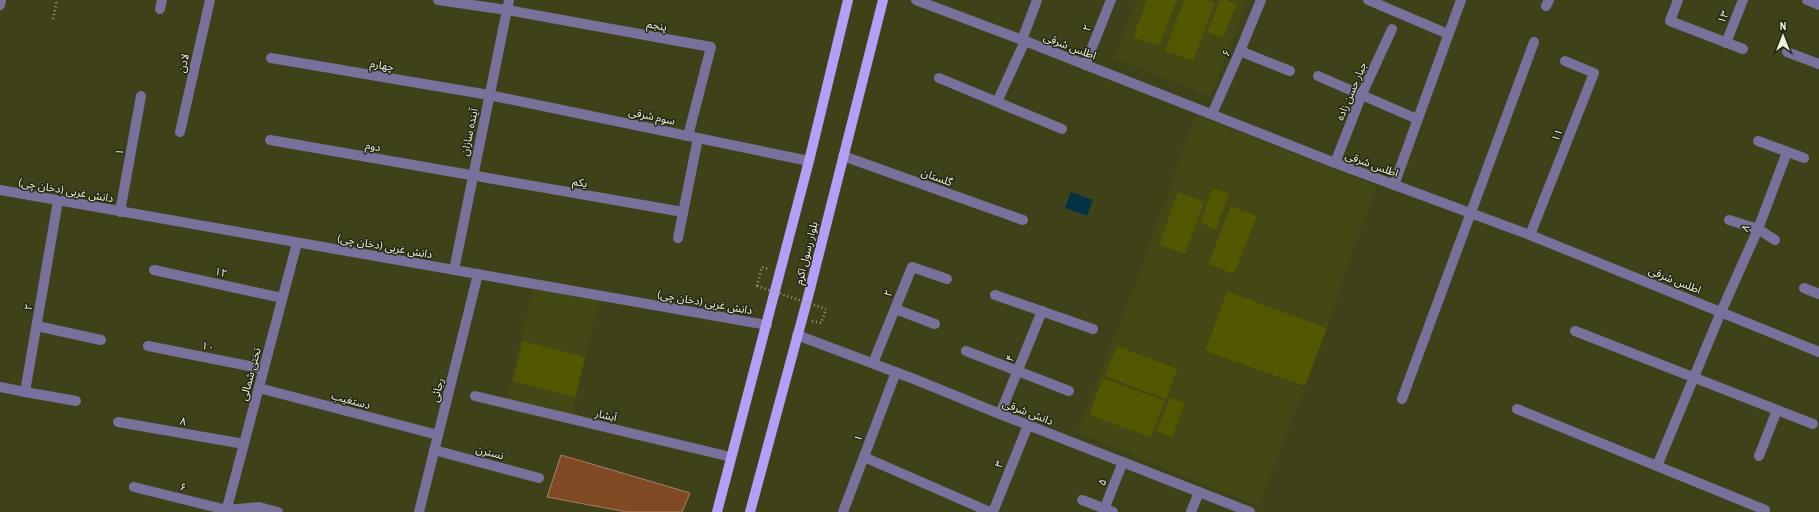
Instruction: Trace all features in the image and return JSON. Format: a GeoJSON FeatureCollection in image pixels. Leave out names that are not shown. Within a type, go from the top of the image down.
{"type":"FeatureCollection","features":[{"type":"Feature","properties":{"kind":"main road","name":"بلوار رسول اکرم"},"geometry":{"type":"LineString","coordinates":[[716,512],[767,325],[848,0]]}},
{"type":"Feature","properties":{"kind":"main road","name":"بلوار رسول اکرم"},"geometry":{"type":"LineString","coordinates":[[750,512],[797,335],[882,0]]}},
{"type":"Feature","properties":{"kind":"street"},"geometry":{"type":"LineString","coordinates":[[0,5],[1,0]]}},
{"type":"Feature","properties":{"kind":"street","name":"لادن"},"geometry":{"type":"LineString","coordinates":[[180,132],[210,0]]}},
{"type":"Feature","properties":{"kind":"street"},"geometry":{"type":"LineString","coordinates":[[438,0],[508,5]]}},
{"type":"Feature","properties":{"kind":"street","name":"اطلس شرقی"},"geometry":{"type":"LineString","coordinates":[[916,0],[1023,40],[1335,163],[1530,235],[1721,312],[1818,348]]}},
{"type":"Feature","properties":{"kind":"street"},"geometry":{"type":"LineString","coordinates":[[998,102],[1023,40],[1037,0]]}},
{"type":"Feature","properties":{"kind":"street","name":"۲"},"geometry":{"type":"LineString","coordinates":[[1086,65],[1111,0]]}},
{"type":"Feature","properties":{"kind":"street","name":"۶"},"geometry":{"type":"LineString","coordinates":[[1212,114],[1261,0]]}},
{"type":"Feature","properties":{"kind":"street"},"geometry":{"type":"LineString","coordinates":[[1368,0],[1448,34]]}},
{"type":"Feature","properties":{"kind":"street"},"geometry":{"type":"LineString","coordinates":[[1394,185],[1461,0]]}},
{"type":"Feature","properties":{"kind":"street"},"geometry":{"type":"LineString","coordinates":[[1678,0],[1670,20],[1743,49]]}},
{"type":"Feature","properties":{"kind":"street","name":"۱۳"},"geometry":{"type":"LineString","coordinates":[[1726,43],[1743,0]]}},
{"type":"Feature","properties":{"kind":"street"},"geometry":{"type":"LineString","coordinates":[[1807,0],[1819,5]]}},
{"type":"Feature","properties":{"kind":"street","name":"آینده سازان"},"geometry":{"type":"LineString","coordinates":[[454,270],[508,5]]}},
{"type":"Feature","properties":{"kind":"street","name":"پنجم"},"geometry":{"type":"LineString","coordinates":[[508,5],[711,47],[693,137]]}},
{"type":"Feature","properties":{"kind":"street","name":"جبار حسن زاده"},"geometry":{"type":"LineString","coordinates":[[1335,163],[1362,94],[1392,29]]}},
{"type":"Feature","properties":{"kind":"street"},"geometry":{"type":"LineString","coordinates":[[1402,399],[1534,42]]}},
{"type":"Feature","properties":{"kind":"street"},"geometry":{"type":"LineString","coordinates":[[1240,51],[1290,71]]}},
{"type":"Feature","properties":{"kind":"street"},"geometry":{"type":"LineString","coordinates":[[1787,52],[1819,64]]}},
{"type":"Feature","properties":{"kind":"street","name":"چهارم"},"geometry":{"type":"LineString","coordinates":[[271,58],[489,94]]}},
{"type":"Feature","properties":{"kind":"street","name":"۱۱"},"geometry":{"type":"LineString","coordinates":[[1530,235],[1594,73],[1565,61]]}},
{"type":"Feature","properties":{"kind":"street"},"geometry":{"type":"LineString","coordinates":[[1318,76],[1417,119]]}},
{"type":"Feature","properties":{"kind":"street"},"geometry":{"type":"LineString","coordinates":[[939,78],[1062,129]]}},
{"type":"Feature","properties":{"kind":"street","name":"سوم شرقی"},"geometry":{"type":"LineString","coordinates":[[489,94],[809,161]]}},
{"type":"Feature","properties":{"kind":"street","name":"۱"},"geometry":{"type":"LineString","coordinates":[[120,212],[141,96]]}},
{"type":"Feature","properties":{"kind":"street"},"geometry":{"type":"LineString","coordinates":[[678,238],[693,137]]}},
{"type":"Feature","properties":{"kind":"street","name":"دوم"},"geometry":{"type":"LineString","coordinates":[[270,140],[472,176]]}},
{"type":"Feature","properties":{"kind":"street"},"geometry":{"type":"LineString","coordinates":[[1758,141],[1804,158]]}},
{"type":"Feature","properties":{"kind":"street","name":"۸"},"geometry":{"type":"LineString","coordinates":[[1657,466],[1721,312],[1758,229],[1787,152]]}},
{"type":"Feature","properties":{"kind":"street","name":"گلستان"},"geometry":{"type":"LineString","coordinates":[[843,156],[1023,220]]}},
{"type":"Feature","properties":{"kind":"street","name":"یکم"},"geometry":{"type":"LineString","coordinates":[[472,176],[683,212]]}},
{"type":"Feature","properties":{"kind":"street","name":"دانش غربی (دخان چی)"},"geometry":{"type":"LineString","coordinates":[[0,190],[767,325]]}},
{"type":"Feature","properties":{"kind":"street","name":"۲"},"geometry":{"type":"LineString","coordinates":[[25,392],[58,201]]}},
{"type":"Feature","properties":{"kind":"street"},"geometry":{"type":"LineString","coordinates":[[1729,220],[1758,229],[1775,240]]}},
{"type":"Feature","properties":{"kind":"street","name":"تختی شمالی"},"geometry":{"type":"LineString","coordinates":[[226,511],[297,242]]}},
{"type":"Feature","properties":{"kind":"street","name":"۲"},"geometry":{"type":"LineString","coordinates":[[872,363],[912,267],[947,279]]}},
{"type":"Feature","properties":{"kind":"street","name":"۱۲"},"geometry":{"type":"LineString","coordinates":[[154,270],[282,298]]}},
{"type":"Feature","properties":{"kind":"street","name":"رجائی"},"geometry":{"type":"LineString","coordinates":[[419,512],[478,274]]}},
{"type":"Feature","properties":{"kind":"street"},"geometry":{"type":"LineString","coordinates":[[1804,288],[1819,294]]}},
{"type":"Feature","properties":{"kind":"street"},"geometry":{"type":"LineString","coordinates":[[995,295],[1093,329]]}},
{"type":"Feature","properties":{"kind":"street"},"geometry":{"type":"LineString","coordinates":[[895,309],[935,324]]}},
{"type":"Feature","properties":{"kind":"street","name":"۴"},"geometry":{"type":"LineString","coordinates":[[1000,414],[1042,311]]}},
{"type":"Feature","properties":{"kind":"street"},"geometry":{"type":"LineString","coordinates":[[37,326],[101,340]]}},
{"type":"Feature","properties":{"kind":"street"},"geometry":{"type":"LineString","coordinates":[[1575,331],[1694,376],[1813,424]]}},
{"type":"Feature","properties":{"kind":"street","name":"دانش شرقی"},"geometry":{"type":"LineString","coordinates":[[797,335],[896,372],[1250,512]]}},
{"type":"Feature","properties":{"kind":"street","name":"۱۰"},"geometry":{"type":"LineString","coordinates":[[148,346],[264,369]]}},
{"type":"Feature","properties":{"kind":"street"},"geometry":{"type":"LineString","coordinates":[[966,351],[1069,391]]}},
{"type":"Feature","properties":{"kind":"street","name":"۱"},"geometry":{"type":"LineString","coordinates":[[843,512],[896,372]]}},
{"type":"Feature","properties":{"kind":"street"},"geometry":{"type":"LineString","coordinates":[[0,387],[76,402]]}},
{"type":"Feature","properties":{"kind":"street","name":"دستغیب"},"geometry":{"type":"LineString","coordinates":[[259,388],[438,435]]}},
{"type":"Feature","properties":{"kind":"street","name":"آبشار"},"geometry":{"type":"LineString","coordinates":[[475,396],[731,457]]}},
{"type":"Feature","properties":{"kind":"street"},"geometry":{"type":"LineString","coordinates":[[1517,409],[1765,510]]}},
{"type":"Feature","properties":{"kind":"street"},"geometry":{"type":"LineString","coordinates":[[1759,456],[1777,410]]}},
{"type":"Feature","properties":{"kind":"street","name":"۸"},"geometry":{"type":"LineString","coordinates":[[118,422],[244,444]]}},
{"type":"Feature","properties":{"kind":"street","name":"۳"},"geometry":{"type":"LineString","coordinates":[[993,512],[1028,425]]}},
{"type":"Feature","properties":{"kind":"street","name":"نسترن"},"geometry":{"type":"LineString","coordinates":[[434,450],[539,478]]}},
{"type":"Feature","properties":{"kind":"street"},"geometry":{"type":"LineString","coordinates":[[864,457],[990,512]]}},
{"type":"Feature","properties":{"kind":"street","name":"۵"},"geometry":{"type":"LineString","coordinates":[[1107,511],[1124,462]]}},
{"type":"Feature","properties":{"kind":"street","name":"۶"},"geometry":{"type":"LineString","coordinates":[[134,487],[226,511],[259,507],[278,512]]}},
{"type":"Feature","properties":{"kind":"street"},"geometry":{"type":"LineString","coordinates":[[1191,512],[1199,492]]}},
{"type":"Feature","properties":{"kind":"street"},"geometry":{"type":"LineString","coordinates":[[1082,500],[1107,511]]}},
{"type":"Feature","properties":{"kind":"path"},"geometry":{"type":"LineString","coordinates":[[53,18],[57,0]]}},
{"type":"Feature","properties":{"kind":"path"},"geometry":{"type":"LineString","coordinates":[[762,267],[757,286],[826,308],[821,323]]}},
{"type":"Feature","properties":{"kind":"shaded area"},"geometry":{"type":"Polygon","coordinates":[[[1137,0],[1247,0],[1211,96],[1114,58],[1137,0]]]}},
{"type":"Feature","properties":{"kind":"shaded area"},"geometry":{"type":"Polygon","coordinates":[[[1147,0],[1177,0],[1159,46],[1133,37],[1147,0]]]}},
{"type":"Feature","properties":{"kind":"shaded area"},"geometry":{"type":"Polygon","coordinates":[[[1184,0],[1206,0],[1215,3],[1193,61],[1165,51],[1184,0]]]}},
{"type":"Feature","properties":{"kind":"shaded area"},"geometry":{"type":"Polygon","coordinates":[[[1220,0],[1226,0],[1237,4],[1223,38],[1207,32],[1220,0]]]}},
{"type":"Feature","properties":{"kind":"shaded area"},"geometry":{"type":"Polygon","coordinates":[[[1196,115],[1376,186],[1327,328],[1227,291],[1205,351],[1305,386],[1259,506],[1077,432],[1131,295],[1196,115]]]}},
{"type":"Feature","properties":{"kind":"shaded area"},"geometry":{"type":"Polygon","coordinates":[[[1213,188],[1229,194],[1216,229],[1200,223],[1213,188]]]}},
{"type":"Feature","properties":{"kind":"shaded area"},"geometry":{"type":"Polygon","coordinates":[[[1178,192],[1204,202],[1185,254],[1159,245],[1178,192]]]}},
{"type":"Feature","properties":{"kind":"shaded area"},"geometry":{"type":"Polygon","coordinates":[[[1231,206],[1257,216],[1234,274],[1208,264],[1231,206]]]}},
{"type":"Feature","properties":{"kind":"shaded area"},"geometry":{"type":"Polygon","coordinates":[[[533,289],[599,301],[571,419],[505,403],[533,289]]]}},
{"type":"Feature","properties":{"kind":"shaded area"},"geometry":{"type":"Polygon","coordinates":[[[1227,291],[1327,328],[1305,386],[1205,351],[1227,291]]]}},
{"type":"Feature","properties":{"kind":"shaded area"},"geometry":{"type":"Polygon","coordinates":[[[523,341],[585,357],[575,397],[513,381],[523,341]]]}},
{"type":"Feature","properties":{"kind":"shaded area"},"geometry":{"type":"Polygon","coordinates":[[[1117,346],[1177,369],[1166,399],[1105,376],[1117,346]]]}},
{"type":"Feature","properties":{"kind":"shaded area"},"geometry":{"type":"Polygon","coordinates":[[[1103,378],[1165,401],[1151,437],[1089,415],[1103,378]]]}},
{"type":"Feature","properties":{"kind":"shaded area"},"geometry":{"type":"Polygon","coordinates":[[[1170,398],[1185,403],[1172,437],[1157,431],[1170,398]]]}},
{"type":"Feature","properties":{"kind":"water"},"geometry":{"type":"Polygon","coordinates":[[[1071,192],[1093,200],[1087,216],[1065,208],[1071,192]]]}},
{"type":"Feature","properties":{"kind":"building"},"geometry":{"type":"Polygon","coordinates":[[[561,455],[690,493],[682,512],[627,512],[547,497],[561,455]]]}}]}
